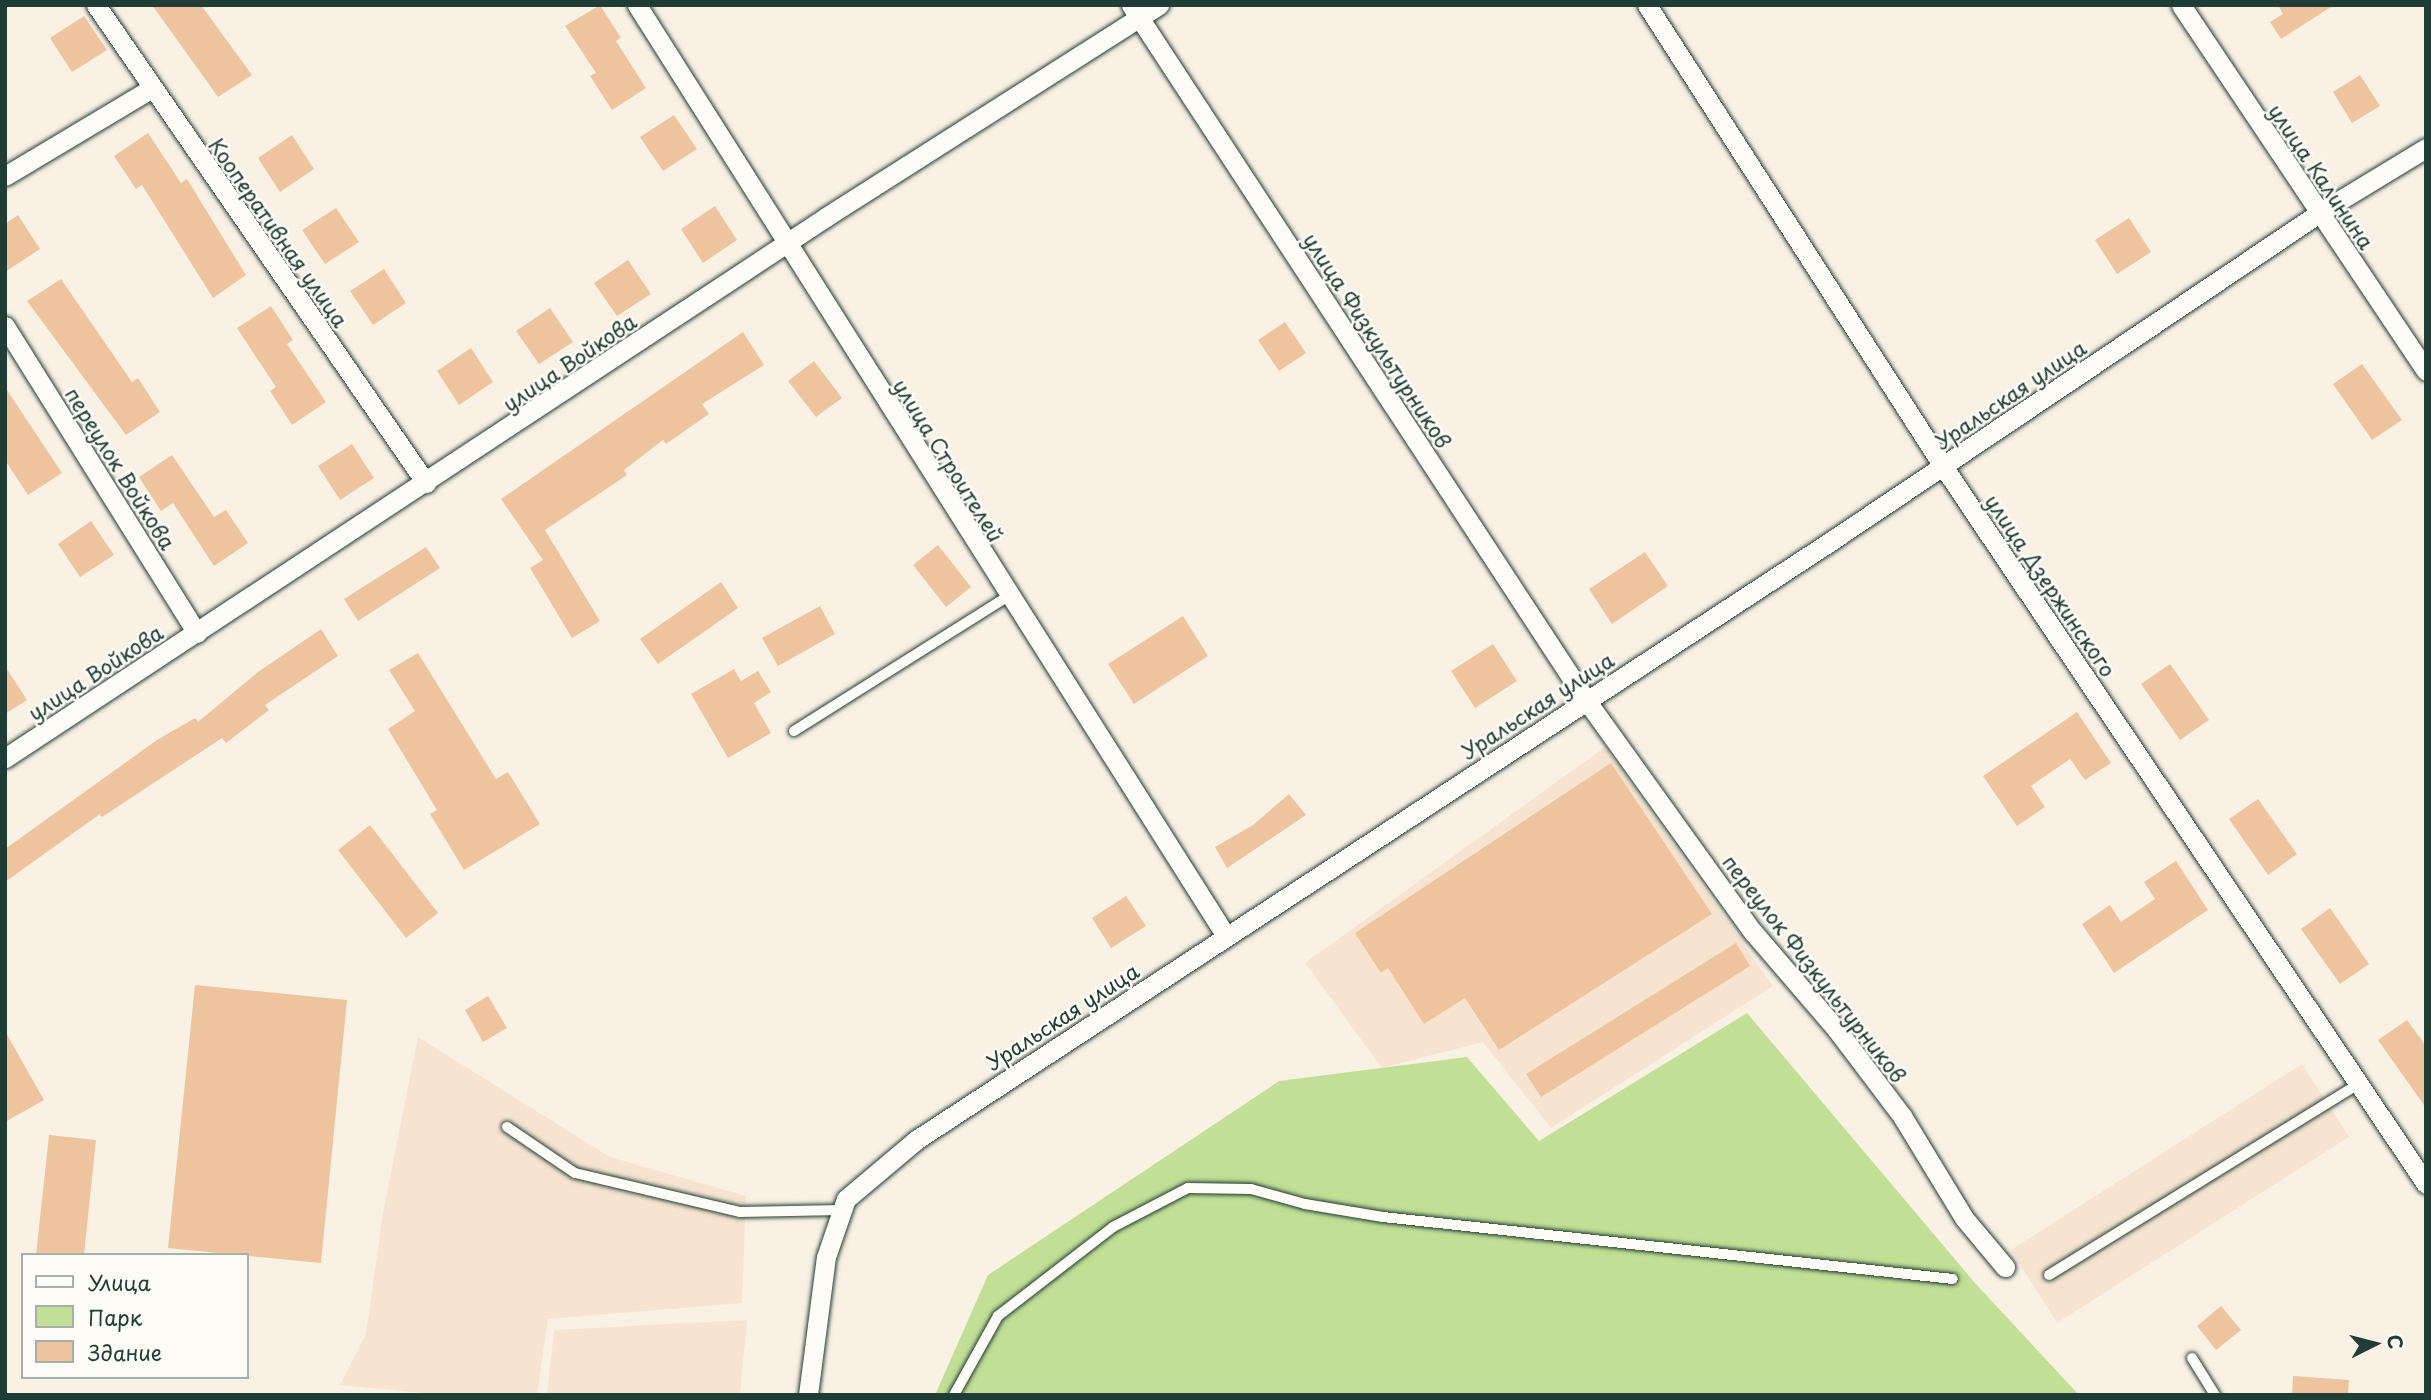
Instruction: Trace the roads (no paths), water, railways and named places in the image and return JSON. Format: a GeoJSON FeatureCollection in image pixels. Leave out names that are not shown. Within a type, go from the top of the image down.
{"type":"FeatureCollection","features":[{"type":"Feature","properties":{"kind":"street","name":"Кооперативная улица"},"geometry":{"type":"LineString","coordinates":[[96,5],[426,483]]}},
{"type":"Feature","properties":{"kind":"street","name":"улица Строителей"},"geometry":{"type":"LineString","coordinates":[[637,5],[1008,596],[1226,936]]}},
{"type":"Feature","properties":{"kind":"street","name":"улица Войкова"},"geometry":{"type":"LineString","coordinates":[[5,758],[426,483],[1135,12],[1159,5]]}},
{"type":"Feature","properties":{"kind":"street","name":"улица Дзержинского"},"geometry":{"type":"LineString","coordinates":[[1647,5],[1943,466],[2426,1184]]}},
{"type":"Feature","properties":{"kind":"street","name":"улица Калинина"},"geometry":{"type":"LineString","coordinates":[[2182,5],[2426,371]]}},
{"type":"Feature","properties":{"kind":"street","name":"улица Физкультурников"},"geometry":{"type":"LineString","coordinates":[[1135,12],[1586,700]]}},
{"type":"Feature","properties":{"kind":"street"},"geometry":{"type":"LineString","coordinates":[[5,176],[152,88]]}},
{"type":"Feature","properties":{"kind":"street","name":"Уральская улица"},"geometry":{"type":"LineString","coordinates":[[808,1395],[826,1257],[846,1199],[916,1140],[1943,466],[2319,214],[2426,148]]}},
{"type":"Feature","properties":{"kind":"street","name":"переулок Войкова"},"geometry":{"type":"LineString","coordinates":[[5,326],[197,633]]}},
{"type":"Feature","properties":{"kind":"street","name":"переулок Физкультурников"},"geometry":{"type":"LineString","coordinates":[[1586,700],[1753,932],[1837,1030],[1902,1116],[1965,1218],[2004,1267]]}},
{"type":"Feature","properties":{"kind":"lane"},"geometry":{"type":"LineString","coordinates":[[794,731],[1008,596]]}},
{"type":"Feature","properties":{"kind":"lane"},"geometry":{"type":"LineString","coordinates":[[2049,1275],[2357,1085]]}},
{"type":"Feature","properties":{"kind":"lane"},"geometry":{"type":"LineString","coordinates":[[507,1127],[575,1173],[740,1212],[842,1210]]}},
{"type":"Feature","properties":{"kind":"lane"},"geometry":{"type":"LineString","coordinates":[[954,1395],[998,1316],[1113,1227],[1188,1188],[1251,1189],[1305,1204],[1383,1217],[1953,1279]]}},
{"type":"Feature","properties":{"kind":"lane"},"geometry":{"type":"LineString","coordinates":[[2192,1358],[2215,1395]]}}]}
